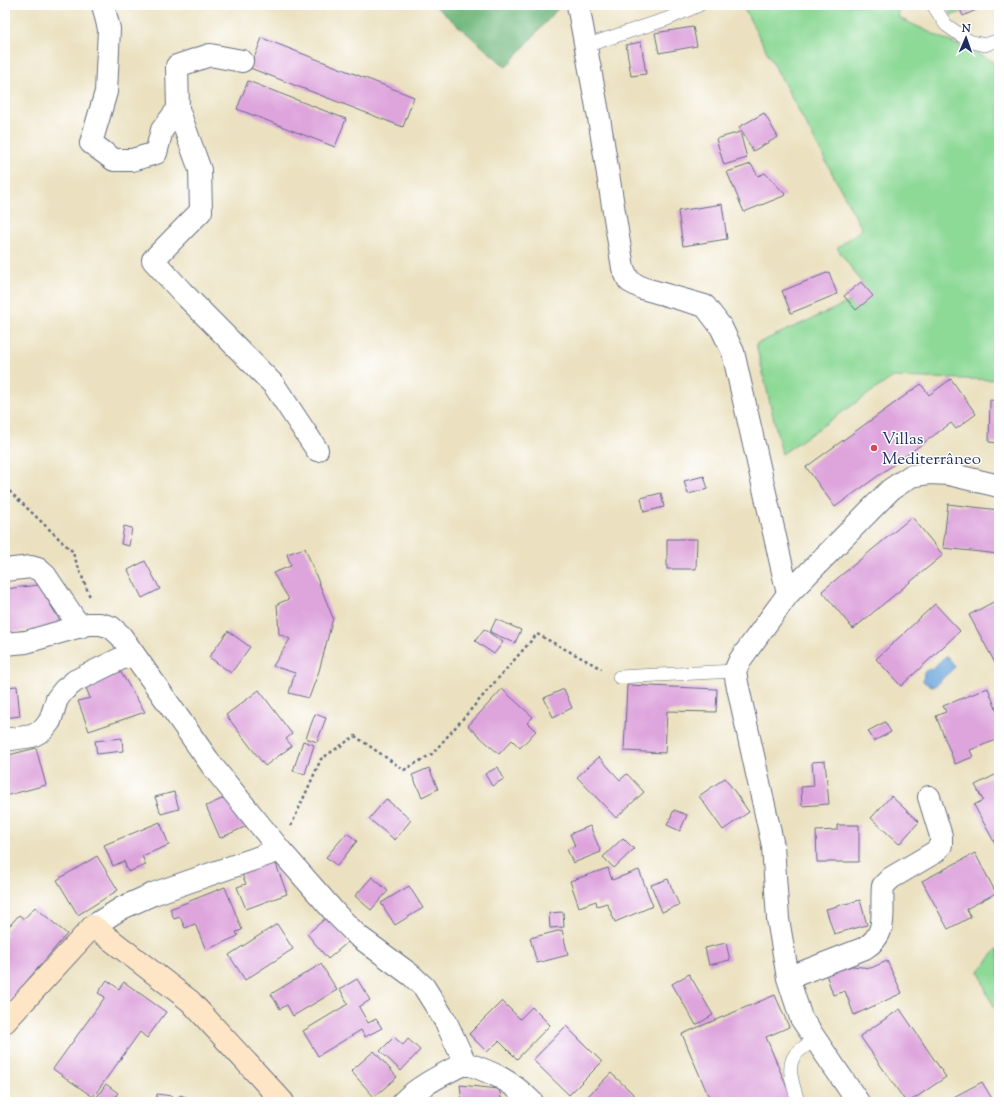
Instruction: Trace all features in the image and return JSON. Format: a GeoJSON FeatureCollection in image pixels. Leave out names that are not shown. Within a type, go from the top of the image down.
{"type":"FeatureCollection","features":[{"type":"Feature","properties":{"kind":"street"},"geometry":{"type":"LineString","coordinates":[[103,5],[109,29],[106,92],[91,143],[114,160],[132,160],[156,153],[162,130],[178,109]]}},
{"type":"Feature","properties":{"kind":"street"},"geometry":{"type":"LineString","coordinates":[[578,5],[599,118],[623,268],[629,281],[642,288],[705,306],[721,327],[733,352],[788,594]]}},
{"type":"Feature","properties":{"kind":"street"},"geometry":{"type":"LineString","coordinates":[[242,61],[210,55],[177,66],[178,109],[200,170],[201,211],[153,260],[182,292],[274,385],[317,450]]}},
{"type":"Feature","properties":{"kind":"street"},"geometry":{"type":"LineString","coordinates":[[858,1102],[801,1018],[788,978],[778,919],[773,846],[735,671],[740,660],[788,594],[890,490],[911,476],[930,473],[949,474],[999,486]]}},
{"type":"Feature","properties":{"kind":"street"},"geometry":{"type":"LineString","coordinates":[[5,570],[31,567],[38,569],[90,625]]}},
{"type":"Feature","properties":{"kind":"street"},"geometry":{"type":"LineString","coordinates":[[5,644],[26,642],[90,625],[111,627],[121,636],[214,767],[280,850],[337,916],[358,936],[411,975],[424,987],[446,1022],[465,1063]]}},
{"type":"Feature","properties":{"kind":"street"},"geometry":{"type":"LineString","coordinates":[[5,740],[32,736],[43,730],[50,721],[58,699],[64,690],[75,681],[122,658],[134,656]]}},
{"type":"Feature","properties":{"kind":"street"},"geometry":{"type":"LineString","coordinates":[[788,978],[865,948],[878,938],[882,928],[883,886],[891,878],[936,852],[941,845],[941,836],[929,797]]}},
{"type":"Feature","properties":{"kind":"street"},"geometry":{"type":"LineString","coordinates":[[5,1022],[93,926],[122,908],[153,894],[280,850]]}},
{"type":"Feature","properties":{"kind":"street"},"geometry":{"type":"LineString","coordinates":[[93,926],[190,1001],[283,1102]]}},
{"type":"Feature","properties":{"kind":"street"},"geometry":{"type":"LineString","coordinates":[[403,1102],[426,1084],[465,1063],[491,1071],[518,1087],[532,1102]]}},
{"type":"Feature","properties":{"kind":"lane"},"geometry":{"type":"LineString","coordinates":[[585,46],[667,19],[699,5]]}},
{"type":"Feature","properties":{"kind":"lane"},"geometry":{"type":"LineString","coordinates":[[933,5],[946,25],[970,41],[985,45],[996,41]]}},
{"type":"Feature","properties":{"kind":"lane"},"geometry":{"type":"LineString","coordinates":[[619,677],[735,671]]}},
{"type":"Feature","properties":{"kind":"lane"},"geometry":{"type":"LineString","coordinates":[[798,1102],[792,1077],[791,1064],[795,1056],[815,1039]]}},
{"type":"Feature","properties":{"kind":"path"},"geometry":{"type":"LineString","coordinates":[[5,487],[72,551],[90,625]]}},
{"type":"Feature","properties":{"kind":"path"},"geometry":{"type":"LineString","coordinates":[[280,850],[321,759],[355,736],[404,770],[432,754],[537,634],[619,677]]}},
{"type":"Feature","properties":{"kind":"green space"},"geometry":{"type":"Polygon","coordinates":[[[434,5],[561,5],[506,67],[434,5]]]}},
{"type":"Feature","properties":{"kind":"green space"},"geometry":{"type":"Polygon","coordinates":[[[742,5],[897,5],[899,18],[999,64],[999,380],[893,377],[782,454],[756,344],[869,293],[837,248],[862,229],[742,5]]]}},
{"type":"Feature","properties":{"kind":"green space"},"geometry":{"type":"Polygon","coordinates":[[[947,5],[955,5],[960,13],[951,15],[947,5]]]}},
{"type":"Feature","properties":{"kind":"green space"},"geometry":{"type":"Polygon","coordinates":[[[999,947],[999,1015],[987,994],[979,971],[999,947]]]}},
{"type":"Feature","properties":{"kind":"water"},"geometry":{"type":"Polygon","coordinates":[[[946,656],[955,667],[938,684],[930,686],[923,681],[924,672],[934,667],[946,656]]]}},
{"type":"Feature","properties":{"kind":"building"},"geometry":{"type":"Polygon","coordinates":[[[958,5],[987,5],[963,16],[958,5]]]}},
{"type":"Feature","properties":{"kind":"building"},"geometry":{"type":"Polygon","coordinates":[[[693,27],[697,46],[659,53],[655,33],[693,27]]]}},
{"type":"Feature","properties":{"kind":"building"},"geometry":{"type":"Polygon","coordinates":[[[262,38],[414,97],[403,127],[250,68],[262,38]]]}},
{"type":"Feature","properties":{"kind":"building"},"geometry":{"type":"Polygon","coordinates":[[[641,42],[646,74],[631,76],[626,45],[641,42]]]}},
{"type":"Feature","properties":{"kind":"building"},"geometry":{"type":"Polygon","coordinates":[[[248,81],[346,119],[335,147],[237,109],[248,81]]]}},
{"type":"Feature","properties":{"kind":"building"},"geometry":{"type":"Polygon","coordinates":[[[764,113],[778,137],[753,151],[739,127],[764,113]]]}},
{"type":"Feature","properties":{"kind":"building"},"geometry":{"type":"Polygon","coordinates":[[[740,132],[747,158],[724,165],[716,139],[740,132]]]}},
{"type":"Feature","properties":{"kind":"building"},"geometry":{"type":"Polygon","coordinates":[[[751,164],[758,176],[765,173],[786,195],[744,212],[727,172],[751,164]]]}},
{"type":"Feature","properties":{"kind":"building"},"geometry":{"type":"Polygon","coordinates":[[[722,204],[727,239],[683,246],[678,211],[722,204]]]}},
{"type":"Feature","properties":{"kind":"building"},"geometry":{"type":"Polygon","coordinates":[[[829,272],[837,294],[791,313],[782,291],[829,272]]]}},
{"type":"Feature","properties":{"kind":"building"},"geometry":{"type":"Polygon","coordinates":[[[861,282],[873,296],[856,310],[844,296],[861,282]]]}},
{"type":"Feature","properties":{"kind":"building","name":"Villas Mediterrâneo"},"geometry":{"type":"Polygon","coordinates":[[[951,379],[976,414],[956,429],[951,423],[835,507],[806,467],[921,384],[929,395],[951,379]]]}},
{"type":"Feature","properties":{"kind":"building","name":"Villas Mediterrâneo"},"geometry":{"type":"Polygon","coordinates":[[[990,400],[999,401],[999,443],[989,442],[990,400]]]}},
{"type":"Feature","properties":{"kind":"building"},"geometry":{"type":"Polygon","coordinates":[[[704,476],[708,489],[688,494],[684,481],[704,476]]]}},
{"type":"Feature","properties":{"kind":"building"},"geometry":{"type":"Polygon","coordinates":[[[661,493],[664,507],[644,512],[641,498],[661,493]]]}},
{"type":"Feature","properties":{"kind":"building","name":"Villas Mediterrâneo"},"geometry":{"type":"Polygon","coordinates":[[[948,504],[999,510],[999,554],[943,548],[948,504]]]}},
{"type":"Feature","properties":{"kind":"building","name":"Villas Mediterrâneo"},"geometry":{"type":"Polygon","coordinates":[[[912,517],[943,555],[853,629],[822,591],[912,517]]]}},
{"type":"Feature","properties":{"kind":"building"},"geometry":{"type":"Polygon","coordinates":[[[124,526],[132,528],[129,546],[121,544],[124,526]]]}},
{"type":"Feature","properties":{"kind":"building"},"geometry":{"type":"Polygon","coordinates":[[[667,539],[697,539],[696,569],[667,569],[667,539]]]}},
{"type":"Feature","properties":{"kind":"building"},"geometry":{"type":"Polygon","coordinates":[[[305,548],[333,618],[319,671],[309,698],[289,693],[295,673],[273,666],[290,639],[279,634],[277,604],[289,599],[273,573],[291,566],[287,554],[305,548]]]}},
{"type":"Feature","properties":{"kind":"building"},"geometry":{"type":"Polygon","coordinates":[[[145,561],[160,589],[142,598],[128,570],[145,561]]]}},
{"type":"Feature","properties":{"kind":"building"},"geometry":{"type":"Polygon","coordinates":[[[39,585],[63,626],[5,633],[5,589],[39,585]]]}},
{"type":"Feature","properties":{"kind":"building"},"geometry":{"type":"Polygon","coordinates":[[[999,599],[999,670],[969,615],[999,599]]]}},
{"type":"Feature","properties":{"kind":"building"},"geometry":{"type":"Polygon","coordinates":[[[935,604],[960,631],[901,686],[876,659],[935,604]]]}},
{"type":"Feature","properties":{"kind":"building"},"geometry":{"type":"Polygon","coordinates":[[[496,619],[521,630],[515,643],[490,632],[496,619]]]}},
{"type":"Feature","properties":{"kind":"building"},"geometry":{"type":"Polygon","coordinates":[[[484,629],[503,642],[494,654],[475,641],[484,629]]]}},
{"type":"Feature","properties":{"kind":"building"},"geometry":{"type":"Polygon","coordinates":[[[228,631],[250,647],[231,673],[209,657],[228,631]]]}},
{"type":"Feature","properties":{"kind":"building"},"geometry":{"type":"Polygon","coordinates":[[[120,671],[145,712],[89,731],[78,701],[90,698],[83,680],[120,671]]]}},
{"type":"Feature","properties":{"kind":"building"},"geometry":{"type":"Polygon","coordinates":[[[627,685],[717,689],[716,712],[667,711],[665,753],[624,751],[627,685]]]}},
{"type":"Feature","properties":{"kind":"building"},"geometry":{"type":"Polygon","coordinates":[[[17,686],[20,716],[5,718],[5,687],[17,686]]]}},
{"type":"Feature","properties":{"kind":"building"},"geometry":{"type":"Polygon","coordinates":[[[988,688],[999,717],[999,739],[970,750],[973,757],[955,764],[936,716],[946,712],[943,706],[988,688]]]}},
{"type":"Feature","properties":{"kind":"building"},"geometry":{"type":"Polygon","coordinates":[[[502,689],[533,717],[527,723],[536,731],[520,748],[512,740],[499,754],[468,726],[502,689]]]}},
{"type":"Feature","properties":{"kind":"building"},"geometry":{"type":"Polygon","coordinates":[[[564,689],[572,708],[553,717],[544,698],[564,689]]]}},
{"type":"Feature","properties":{"kind":"building"},"geometry":{"type":"Polygon","coordinates":[[[259,690],[292,734],[286,739],[292,746],[265,766],[226,715],[259,690]]]}},
{"type":"Feature","properties":{"kind":"building"},"geometry":{"type":"Polygon","coordinates":[[[315,714],[326,718],[317,742],[306,738],[315,714]]]}},
{"type":"Feature","properties":{"kind":"building"},"geometry":{"type":"Polygon","coordinates":[[[885,722],[891,732],[874,741],[868,731],[885,722]]]}},
{"type":"Feature","properties":{"kind":"building"},"geometry":{"type":"Polygon","coordinates":[[[122,738],[123,751],[97,754],[95,741],[122,738]]]}},
{"type":"Feature","properties":{"kind":"building"},"geometry":{"type":"Polygon","coordinates":[[[303,741],[314,745],[305,774],[293,771],[303,741]]]}},
{"type":"Feature","properties":{"kind":"building"},"geometry":{"type":"Polygon","coordinates":[[[36,748],[46,785],[5,796],[5,756],[36,748]]]}},
{"type":"Feature","properties":{"kind":"building"},"geometry":{"type":"Polygon","coordinates":[[[599,757],[620,780],[627,774],[644,792],[616,818],[577,777],[599,757]]]}},
{"type":"Feature","properties":{"kind":"building"},"geometry":{"type":"Polygon","coordinates":[[[825,761],[829,804],[802,806],[801,787],[814,786],[812,762],[825,761]]]}},
{"type":"Feature","properties":{"kind":"building"},"geometry":{"type":"Polygon","coordinates":[[[498,767],[504,779],[492,786],[485,774],[498,767]]]}},
{"type":"Feature","properties":{"kind":"building"},"geometry":{"type":"Polygon","coordinates":[[[429,768],[438,789],[422,797],[412,775],[429,768]]]}},
{"type":"Feature","properties":{"kind":"building"},"geometry":{"type":"Polygon","coordinates":[[[999,773],[999,851],[974,805],[983,800],[975,785],[999,773]]]}},
{"type":"Feature","properties":{"kind":"building"},"geometry":{"type":"Polygon","coordinates":[[[725,778],[749,812],[723,830],[699,796],[725,778]]]}},
{"type":"Feature","properties":{"kind":"building"},"geometry":{"type":"Polygon","coordinates":[[[174,792],[179,809],[161,814],[155,797],[174,792]]]}},
{"type":"Feature","properties":{"kind":"building"},"geometry":{"type":"Polygon","coordinates":[[[233,794],[247,826],[220,838],[206,806],[233,794]]]}},
{"type":"Feature","properties":{"kind":"building"},"geometry":{"type":"Polygon","coordinates":[[[891,796],[919,822],[899,844],[871,818],[891,796]]]}},
{"type":"Feature","properties":{"kind":"building"},"geometry":{"type":"Polygon","coordinates":[[[386,799],[411,820],[395,840],[369,819],[386,799]]]}},
{"type":"Feature","properties":{"kind":"building"},"geometry":{"type":"Polygon","coordinates":[[[674,810],[687,815],[680,831],[667,825],[674,810]]]}},
{"type":"Feature","properties":{"kind":"building"},"geometry":{"type":"Polygon","coordinates":[[[160,822],[169,845],[142,856],[146,865],[128,872],[124,861],[113,866],[104,845],[160,822]]]}},
{"type":"Feature","properties":{"kind":"building"},"geometry":{"type":"Polygon","coordinates":[[[837,825],[859,825],[859,862],[817,862],[816,831],[837,830],[837,825]]]}},
{"type":"Feature","properties":{"kind":"building"},"geometry":{"type":"Polygon","coordinates":[[[590,826],[601,852],[573,863],[567,849],[575,846],[570,834],[590,826]]]}},
{"type":"Feature","properties":{"kind":"building"},"geometry":{"type":"Polygon","coordinates":[[[347,833],[357,841],[337,866],[326,857],[347,833]]]}},
{"type":"Feature","properties":{"kind":"building"},"geometry":{"type":"Polygon","coordinates":[[[623,838],[634,849],[614,868],[603,857],[623,838]]]}},
{"type":"Feature","properties":{"kind":"building"},"geometry":{"type":"Polygon","coordinates":[[[975,853],[996,893],[966,909],[971,917],[948,929],[922,881],[975,853]]]}},
{"type":"Feature","properties":{"kind":"building"},"geometry":{"type":"Polygon","coordinates":[[[97,856],[118,890],[78,915],[57,880],[97,856]]]}},
{"type":"Feature","properties":{"kind":"building"},"geometry":{"type":"Polygon","coordinates":[[[273,856],[287,894],[246,909],[237,887],[246,884],[240,869],[273,856]]]}},
{"type":"Feature","properties":{"kind":"building"},"geometry":{"type":"Polygon","coordinates":[[[608,868],[612,880],[639,870],[653,906],[615,922],[607,903],[597,906],[596,901],[579,907],[570,881],[608,868]]]}},
{"type":"Feature","properties":{"kind":"building"},"geometry":{"type":"Polygon","coordinates":[[[372,877],[388,891],[371,910],[355,896],[372,877]]]}},
{"type":"Feature","properties":{"kind":"building"},"geometry":{"type":"Polygon","coordinates":[[[668,879],[679,905],[662,912],[651,885],[668,879]]]}},
{"type":"Feature","properties":{"kind":"building"},"geometry":{"type":"Polygon","coordinates":[[[409,886],[423,908],[395,925],[381,903],[409,886]]]}},
{"type":"Feature","properties":{"kind":"building"},"geometry":{"type":"Polygon","coordinates":[[[225,887],[242,930],[236,932],[238,936],[206,950],[195,924],[185,928],[180,917],[174,919],[170,909],[225,887]]]}},
{"type":"Feature","properties":{"kind":"building"},"geometry":{"type":"Polygon","coordinates":[[[860,900],[867,925],[834,934],[826,909],[860,900]]]}},
{"type":"Feature","properties":{"kind":"building"},"geometry":{"type":"Polygon","coordinates":[[[35,907],[67,934],[8,1003],[5,1004],[5,938],[8,934],[5,931],[19,915],[24,919],[35,907]]]}},
{"type":"Feature","properties":{"kind":"building"},"geometry":{"type":"Polygon","coordinates":[[[563,912],[564,927],[550,928],[549,913],[563,912]]]}},
{"type":"Feature","properties":{"kind":"building"},"geometry":{"type":"Polygon","coordinates":[[[327,917],[348,942],[328,959],[307,934],[327,917]]]}},
{"type":"Feature","properties":{"kind":"building"},"geometry":{"type":"Polygon","coordinates":[[[277,924],[293,949],[245,980],[229,955],[277,924]]]}},
{"type":"Feature","properties":{"kind":"building"},"geometry":{"type":"Polygon","coordinates":[[[562,930],[568,955],[537,963],[530,938],[562,930]]]}},
{"type":"Feature","properties":{"kind":"building"},"geometry":{"type":"Polygon","coordinates":[[[726,943],[730,960],[709,965],[705,948],[726,943]]]}},
{"type":"Feature","properties":{"kind":"building"},"geometry":{"type":"Polygon","coordinates":[[[887,961],[902,993],[854,1015],[845,991],[833,995],[826,974],[852,966],[871,968],[887,961]]]}},
{"type":"Feature","properties":{"kind":"building"},"geometry":{"type":"Polygon","coordinates":[[[321,964],[337,990],[293,1016],[287,1005],[280,1009],[271,994],[321,964]]]}},
{"type":"Feature","properties":{"kind":"building"},"geometry":{"type":"Polygon","coordinates":[[[689,974],[713,1015],[696,1025],[672,984],[689,974]]]}},
{"type":"Feature","properties":{"kind":"building"},"geometry":{"type":"Polygon","coordinates":[[[357,979],[370,1000],[359,1007],[368,1023],[376,1019],[382,1028],[365,1037],[361,1030],[318,1056],[303,1031],[348,1004],[340,989],[357,979]]]}},
{"type":"Feature","properties":{"kind":"building"},"geometry":{"type":"Polygon","coordinates":[[[107,980],[119,989],[124,982],[166,1012],[147,1038],[140,1032],[93,1097],[53,1069],[105,997],[98,993],[107,980]]]}},
{"type":"Feature","properties":{"kind":"building"},"geometry":{"type":"Polygon","coordinates":[[[775,995],[789,1027],[766,1037],[793,1102],[711,1102],[682,1034],[775,995]]]}},
{"type":"Feature","properties":{"kind":"building"},"geometry":{"type":"Polygon","coordinates":[[[502,1001],[520,1019],[532,1007],[550,1025],[517,1059],[499,1041],[487,1052],[469,1034],[502,1001]]]}},
{"type":"Feature","properties":{"kind":"building"},"geometry":{"type":"Polygon","coordinates":[[[900,1009],[946,1077],[909,1102],[906,1102],[860,1036],[900,1009]]]}},
{"type":"Feature","properties":{"kind":"building"},"geometry":{"type":"Polygon","coordinates":[[[566,1026],[602,1062],[569,1095],[533,1060],[566,1026]]]}},
{"type":"Feature","properties":{"kind":"building"},"geometry":{"type":"Polygon","coordinates":[[[394,1037],[403,1045],[408,1039],[420,1050],[401,1071],[380,1051],[394,1037]]]}},
{"type":"Feature","properties":{"kind":"building"},"geometry":{"type":"Polygon","coordinates":[[[374,1051],[397,1077],[374,1097],[351,1071],[374,1051]]]}},
{"type":"Feature","properties":{"kind":"building"},"geometry":{"type":"Polygon","coordinates":[[[611,1073],[629,1090],[641,1102],[582,1102],[611,1073]]]}},
{"type":"Feature","properties":{"kind":"building"},"geometry":{"type":"Polygon","coordinates":[[[982,1082],[994,1102],[944,1102],[982,1082]]]}},
{"type":"Feature","properties":{"kind":"building"},"geometry":{"type":"Polygon","coordinates":[[[106,1084],[118,1093],[112,1102],[101,1102],[96,1098],[106,1084]]]}},
{"type":"Feature","properties":{"kind":"building"},"geometry":{"type":"Polygon","coordinates":[[[460,1085],[499,1089],[502,1102],[462,1102],[460,1085]]]}},
{"type":"Feature","properties":{"kind":"building"},"geometry":{"type":"Polygon","coordinates":[[[157,1094],[172,1096],[171,1102],[156,1102],[157,1094]]]}},
{"type":"Feature","properties":{"kind":"building"},"geometry":{"type":"Polygon","coordinates":[[[180,1095],[202,1102],[178,1102],[180,1095]]]}},
{"type":"Feature","properties":{"kind":"place","name":"Villas Mediterrâneo"},"geometry":{"type":"Point","coordinates":[874,448]}}]}
